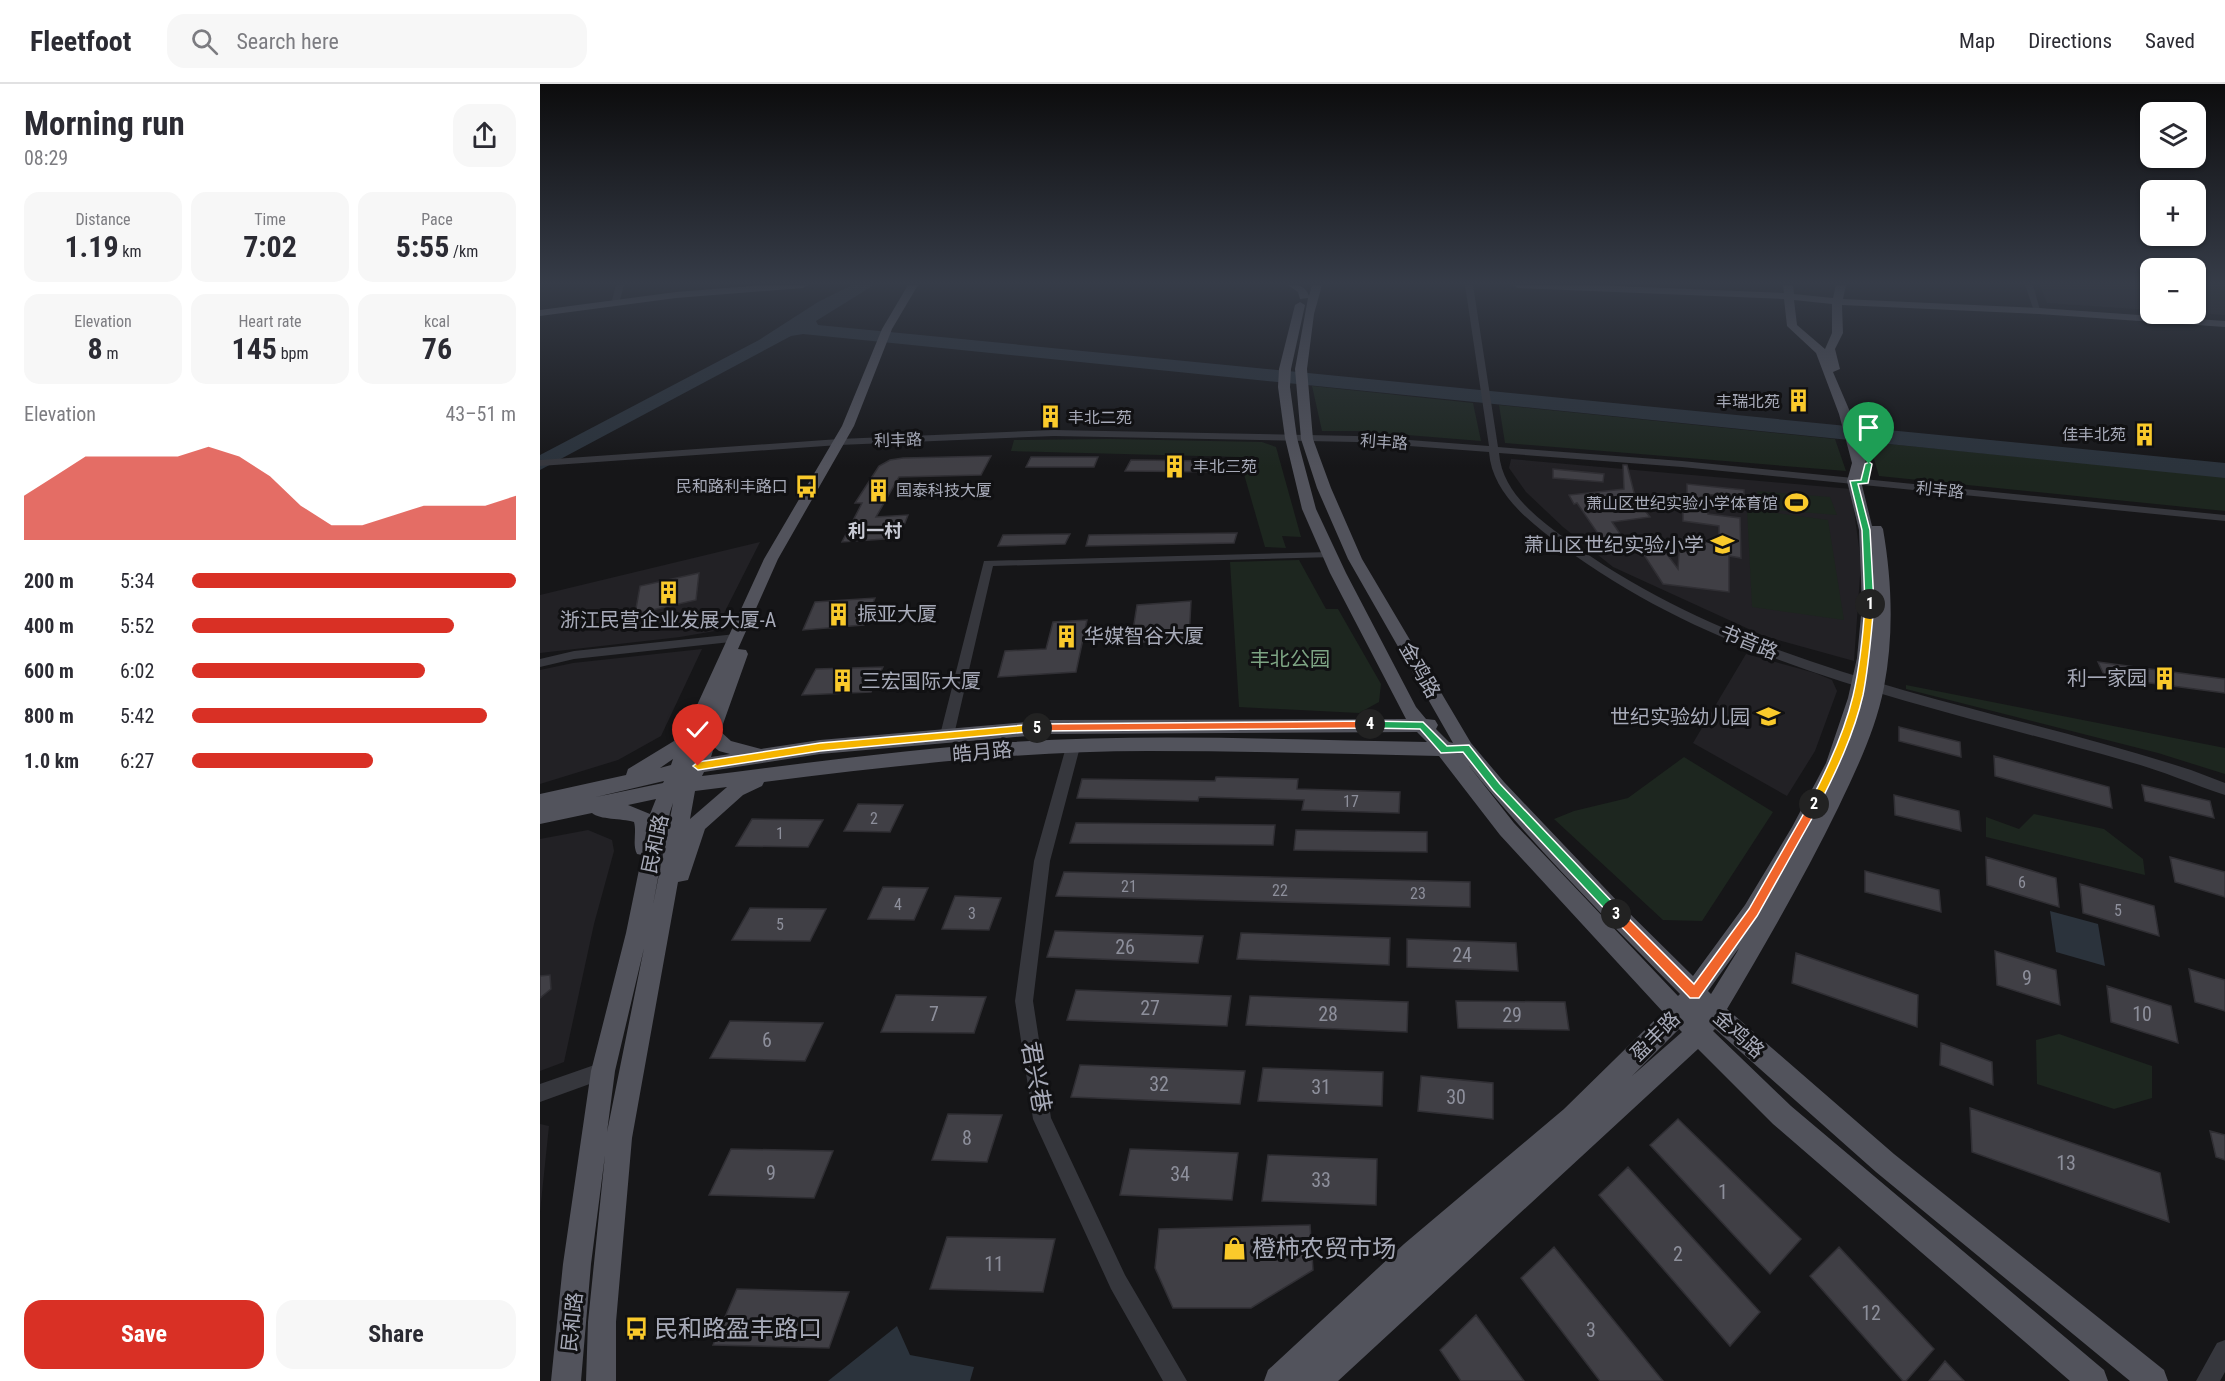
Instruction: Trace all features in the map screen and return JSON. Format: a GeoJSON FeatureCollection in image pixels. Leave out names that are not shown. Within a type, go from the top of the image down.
{"type":"FeatureCollection","features":[{"type":"Feature","properties":{"kind":"main road","name":"民和路"},"geometry":{"type":"LineString","coordinates":[[708,717],[736,638],[771,559],[845,442],[848,426],[880,346]]}},
{"type":"Feature","properties":{"kind":"main road","name":"民和路"},"geometry":{"type":"LineString","coordinates":[[566,1381],[577,1264],[603,1071],[637,933],[660,812],[683,777],[708,717],[775,574],[845,442],[890,346]]}},
{"type":"Feature","properties":{"kind":"main road","name":"金鸡路"},"geometry":{"type":"LineString","coordinates":[[1293,378],[1299,346]]}},
{"type":"Feature","properties":{"kind":"main road","name":"金鸡路"},"geometry":{"type":"LineString","coordinates":[[1299,346],[1293,378],[1309,509],[1409,711],[1497,787],[1611,909],[1713,1012],[1885,1162],[2153,1381]]}},
{"type":"Feature","properties":{"kind":"main road","name":"盈丰路"},"geometry":{"type":"LineString","coordinates":[[1316,1381],[1434,1271],[1698,1034],[1813,841],[1848,766],[1868,683],[1882,603],[1880,553],[1859,482],[1859,463],[1845,414],[1821,352],[1814,346]]}},
{"type":"Feature","properties":{"kind":"main road","name":"盈丰路"},"geometry":{"type":"LineString","coordinates":[[1833,346],[1830,349],[1834,369],[1852,412],[1869,464],[1859,482]]}},
{"type":"Feature","properties":{"kind":"main road","name":"金鸡路"},"geometry":{"type":"LineString","coordinates":[[1299,438],[1355,559],[1452,723],[1455,749],[1507,829],[1698,1034],[1782,1115],[2093,1381]]}},
{"type":"Feature","properties":{"kind":"main road","name":"盈丰路"},"geometry":{"type":"LineString","coordinates":[[1280,1381],[1414,1254],[1573,1118],[1679,1013],[1753,912],[1799,833],[1836,763],[1857,698],[1868,683]]}},
{"type":"Feature","properties":{"kind":"main road"},"geometry":{"type":"LineString","coordinates":[[708,717],[712,734],[725,747],[744,752],[770,754]]}},
{"type":"Feature","properties":{"kind":"main road"},"geometry":{"type":"LineString","coordinates":[[612,785],[638,773],[680,746],[708,717]]}},
{"type":"Feature","properties":{"kind":"main road","name":"皓月路"},"geometry":{"type":"LineString","coordinates":[[540,816],[568,811],[770,754],[820,747],[1050,727],[1452,723]]}},
{"type":"Feature","properties":{"kind":"main road","name":"皓月路"},"geometry":{"type":"LineString","coordinates":[[540,802],[612,785],[683,777],[765,776],[888,759],[1015,749],[1147,744],[1455,749]]}},
{"type":"Feature","properties":{"kind":"main road"},"geometry":{"type":"LineString","coordinates":[[653,960],[669,933],[684,859],[696,825],[736,790],[765,776]]}},
{"type":"Feature","properties":{"kind":"main road","name":"民和路"},"geometry":{"type":"LineString","coordinates":[[601,1381],[602,1322],[620,1138],[653,960],[683,777]]}},
{"type":"Feature","properties":{"kind":"main road"},"geometry":{"type":"LineString","coordinates":[[568,811],[620,810],[642,817],[647,832],[628,918],[637,933]]}},
{"type":"Feature","properties":{"kind":"street","name":"书音路"},"geometry":{"type":"LineString","coordinates":[[1478,346],[1494,450],[1493,462],[1510,493],[1532,518],[1602,573],[1663,606],[1766,650],[1868,683],[2200,778],[2225,789]]}},
{"type":"Feature","properties":{"kind":"street","name":"利丰路"},"geometry":{"type":"LineString","coordinates":[[540,464],[845,442],[1054,433],[1299,438],[1356,440],[1682,464],[2225,518]]}},
{"type":"Feature","properties":{"kind":"street"},"geometry":{"type":"LineString","coordinates":[[947,735],[988,563],[1330,555]]}},
{"type":"Feature","properties":{"kind":"street"},"geometry":{"type":"LineString","coordinates":[[540,663],[574,655],[736,638]]}},
{"type":"Feature","properties":{"kind":"street","name":"君兴巷"},"geometry":{"type":"LineString","coordinates":[[1073,747],[1042,861],[1024,1001],[1042,1119],[1118,1282],[1176,1381]]}},
{"type":"Feature","properties":{"kind":"street"},"geometry":{"type":"LineString","coordinates":[[540,1093],[603,1071]]}},
{"type":"Feature","properties":{"kind":"street"},"geometry":{"type":"LineString","coordinates":[[2207,1381],[2225,1351]]}},
{"type":"Feature","properties":{"kind":"shaded area"},"geometry":{"type":"Polygon","coordinates":[[[748,346],[773,346],[540,470],[540,455],[748,346]]]}},
{"type":"Feature","properties":{"kind":"shaded area"},"geometry":{"type":"Polygon","coordinates":[[[917,346],[1027,346],[2225,463],[2225,478],[917,346]]]}},
{"type":"Feature","properties":{"kind":"shaded area","name":"萧山区世纪实验小学"},"geometry":{"type":"Polygon","coordinates":[[[1511,459],[1851,489],[1861,562],[1854,661],[1764,636],[1613,567],[1563,527],[1526,492],[1509,468],[1511,459]]]}},
{"type":"Feature","properties":{"kind":"shaded area"},"geometry":{"type":"Polygon","coordinates":[[[760,542],[715,631],[540,653],[540,595],[760,542]]]}},
{"type":"Feature","properties":{"kind":"shaded area"},"geometry":{"type":"Polygon","coordinates":[[[702,649],[661,736],[618,760],[540,784],[540,670],[573,663],[702,649]]]}},
{"type":"Feature","properties":{"kind":"shaded area","name":"世纪实验幼儿园"},"geometry":{"type":"Polygon","coordinates":[[[1746,654],[1815,673],[1832,680],[1837,691],[1815,751],[1787,796],[1693,743],[1746,654]]]}},
{"type":"Feature","properties":{"kind":"shaded area"},"geometry":{"type":"Polygon","coordinates":[[[588,830],[612,840],[614,851],[594,924],[564,1062],[540,1071],[540,839],[588,830]]]}},
{"type":"Feature","properties":{"kind":"shaded area"},"geometry":{"type":"Polygon","coordinates":[[[2050,911],[2098,924],[2105,966],[2056,952],[2050,911]]]}},
{"type":"Feature","properties":{"kind":"shaded area"},"geometry":{"type":"Polygon","coordinates":[[[540,1124],[549,1126],[540,1212],[540,1124]]]}},
{"type":"Feature","properties":{"kind":"shaded area"},"geometry":{"type":"Polygon","coordinates":[[[897,1326],[910,1355],[974,1367],[970,1381],[828,1381],[897,1326]]]}},
{"type":"Feature","properties":{"kind":"green space"},"geometry":{"type":"Polygon","coordinates":[[[1312,386],[1473,403],[1481,441],[1358,431],[1322,431],[1312,386]]]}},
{"type":"Feature","properties":{"kind":"green space"},"geometry":{"type":"Polygon","coordinates":[[[1499,405],[1835,439],[1846,471],[1505,443],[1499,405]]]}},
{"type":"Feature","properties":{"kind":"green space"},"geometry":{"type":"Polygon","coordinates":[[[1014,440],[1262,442],[1276,447],[1301,537],[1282,536],[1286,548],[1265,547],[1239,457],[1011,451],[1014,440]]]}},
{"type":"Feature","properties":{"kind":"green space"},"geometry":{"type":"Polygon","coordinates":[[[1869,442],[2225,477],[2225,511],[1879,476],[1869,442]]]}},
{"type":"Feature","properties":{"kind":"green space","name":"萧山区世纪实验小学体育馆"},"geometry":{"type":"Polygon","coordinates":[[[1757,491],[1830,497],[1837,515],[1762,509],[1757,491]]]}},
{"type":"Feature","properties":{"kind":"green space"},"geometry":{"type":"Polygon","coordinates":[[[1747,509],[1828,520],[1844,620],[1752,607],[1747,509]]]}},
{"type":"Feature","properties":{"kind":"green space","name":"丰北公园"},"geometry":{"type":"Polygon","coordinates":[[[1299,560],[1326,609],[1338,609],[1381,684],[1379,702],[1359,713],[1239,707],[1230,562],[1299,560]]]}},
{"type":"Feature","properties":{"kind":"green space"},"geometry":{"type":"Polygon","coordinates":[[[1906,685],[2225,748],[2225,774],[2158,753],[1906,689],[1906,685]]]}},
{"type":"Feature","properties":{"kind":"green space"},"geometry":{"type":"Polygon","coordinates":[[[1684,757],[1773,812],[1702,921],[1663,920],[1554,819],[1574,811],[1628,798],[1684,757]]]}},
{"type":"Feature","properties":{"kind":"green space"},"geometry":{"type":"Polygon","coordinates":[[[2034,814],[2104,829],[2143,859],[2145,875],[1986,837],[1986,817],[2019,829],[2034,814]]]}},
{"type":"Feature","properties":{"kind":"green space"},"geometry":{"type":"Polygon","coordinates":[[[2059,1034],[2152,1066],[2152,1098],[2114,1109],[2037,1084],[2036,1040],[2059,1034]]]}},
{"type":"Feature","properties":{"kind":"building","name":"国泰科技大厦"},"geometry":{"type":"Polygon","coordinates":[[[991,456],[981,475],[899,477],[876,517],[908,515],[899,538],[842,542],[862,503],[855,503],[879,466],[890,460],[903,458],[991,456]]]}},
{"type":"Feature","properties":{"kind":"building"},"geometry":{"type":"Polygon","coordinates":[[[1031,457],[1098,457],[1094,467],[1026,467],[1031,457]]]}},
{"type":"Feature","properties":{"kind":"building","name":"丰北三苑"},"geometry":{"type":"Polygon","coordinates":[[[1131,460],[1222,461],[1220,472],[1125,471],[1131,460]]]}},
{"type":"Feature","properties":{"kind":"building"},"geometry":{"type":"Polygon","coordinates":[[[1623,465],[1627,465],[1638,508],[1642,507],[1650,517],[1612,522],[1625,541],[1654,537],[1678,569],[1680,538],[1719,544],[1719,526],[1683,521],[1683,510],[1687,511],[1687,484],[1744,490],[1744,499],[1706,494],[1708,514],[1740,518],[1741,558],[1729,556],[1729,592],[1663,584],[1641,550],[1612,554],[1569,495],[1624,489],[1623,465]]]}},
{"type":"Feature","properties":{"kind":"building"},"geometry":{"type":"Polygon","coordinates":[[[1553,469],[1604,474],[1603,482],[1553,478],[1553,469]]]}},
{"type":"Feature","properties":{"kind":"building"},"geometry":{"type":"Polygon","coordinates":[[[1237,533],[1234,543],[1086,546],[1089,535],[1237,533]]]}},
{"type":"Feature","properties":{"kind":"building"},"geometry":{"type":"Polygon","coordinates":[[[1070,534],[1065,544],[998,546],[1003,535],[1070,534]]]}},
{"type":"Feature","properties":{"kind":"building","name":"浙江民营企业发展大厦-A"},"geometry":{"type":"Polygon","coordinates":[[[699,573],[696,600],[635,614],[640,586],[699,573]]]}},
{"type":"Feature","properties":{"kind":"building","name":"振亚大厦"},"geometry":{"type":"Polygon","coordinates":[[[875,598],[864,625],[803,630],[815,602],[875,598]]]}},
{"type":"Feature","properties":{"kind":"building"},"geometry":{"type":"Polygon","coordinates":[[[1191,601],[1189,639],[1131,643],[1137,605],[1191,601]]]}},
{"type":"Feature","properties":{"kind":"building","name":"华媒智谷大厦"},"geometry":{"type":"Polygon","coordinates":[[[1087,620],[1076,672],[998,677],[1005,651],[1046,649],[1053,622],[1087,620]]]}},
{"type":"Feature","properties":{"kind":"building","name":"利一家园"},"geometry":{"type":"Polygon","coordinates":[[[2098,662],[2225,679],[2225,693],[2105,677],[2098,662]]]}},
{"type":"Feature","properties":{"kind":"building","name":"三宏国际大厦"},"geometry":{"type":"Polygon","coordinates":[[[883,667],[871,692],[802,695],[816,669],[883,667]]]}},
{"type":"Feature","properties":{"kind":"building"},"geometry":{"type":"Polygon","coordinates":[[[1899,727],[1960,742],[1961,757],[1899,741],[1899,727]]]}},
{"type":"Feature","properties":{"kind":"building"},"geometry":{"type":"Polygon","coordinates":[[[1994,756],[2109,787],[2112,808],[1995,776],[1994,756]]]}},
{"type":"Feature","properties":{"kind":"building"},"geometry":{"type":"Polygon","coordinates":[[[1216,777],[1298,779],[1297,789],[1400,792],[1399,813],[1302,810],[1304,800],[1199,797],[1198,801],[1077,798],[1082,779],[1215,781],[1216,777]]]}},
{"type":"Feature","properties":{"kind":"building"},"geometry":{"type":"Polygon","coordinates":[[[2142,785],[2210,801],[2214,818],[2145,801],[2142,785]]]}},
{"type":"Feature","properties":{"kind":"building"},"geometry":{"type":"Polygon","coordinates":[[[1894,795],[1959,811],[1961,831],[1895,815],[1894,795]]]}},
{"type":"Feature","properties":{"kind":"building"},"geometry":{"type":"Polygon","coordinates":[[[858,804],[903,805],[890,832],[844,831],[858,804]]]}},
{"type":"Feature","properties":{"kind":"building"},"geometry":{"type":"Polygon","coordinates":[[[752,819],[823,820],[808,847],[736,846],[752,819]]]}},
{"type":"Feature","properties":{"kind":"building"},"geometry":{"type":"Polygon","coordinates":[[[1076,823],[1275,825],[1273,845],[1070,843],[1076,823]]]}},
{"type":"Feature","properties":{"kind":"building"},"geometry":{"type":"Polygon","coordinates":[[[1296,830],[1427,832],[1427,852],[1294,850],[1296,830]]]}},
{"type":"Feature","properties":{"kind":"building"},"geometry":{"type":"Polygon","coordinates":[[[1986,857],[2056,878],[2059,907],[1987,885],[1986,857]]]}},
{"type":"Feature","properties":{"kind":"building"},"geometry":{"type":"Polygon","coordinates":[[[2170,857],[2225,872],[2225,897],[2175,882],[2170,857]]]}},
{"type":"Feature","properties":{"kind":"building"},"geometry":{"type":"Polygon","coordinates":[[[1865,871],[1939,890],[1941,912],[1865,892],[1865,871]]]}},
{"type":"Feature","properties":{"kind":"building"},"geometry":{"type":"Polygon","coordinates":[[[1064,872],[1470,882],[1470,907],[1056,896],[1064,872]]]}},
{"type":"Feature","properties":{"kind":"building"},"geometry":{"type":"Polygon","coordinates":[[[2080,884],[2154,906],[2159,936],[2083,913],[2080,884]]]}},
{"type":"Feature","properties":{"kind":"building"},"geometry":{"type":"Polygon","coordinates":[[[883,887],[928,888],[914,920],[868,919],[883,887]]]}},
{"type":"Feature","properties":{"kind":"building"},"geometry":{"type":"Polygon","coordinates":[[[955,896],[1001,898],[989,930],[942,929],[955,896]]]}},
{"type":"Feature","properties":{"kind":"building"},"geometry":{"type":"Polygon","coordinates":[[[750,908],[826,909],[810,941],[732,940],[750,908]]]}},
{"type":"Feature","properties":{"kind":"building"},"geometry":{"type":"Polygon","coordinates":[[[1055,931],[1203,936],[1198,963],[1047,957],[1055,931]]]}},
{"type":"Feature","properties":{"kind":"building"},"geometry":{"type":"Polygon","coordinates":[[[1241,933],[1390,938],[1389,965],[1237,959],[1241,933]]]}},
{"type":"Feature","properties":{"kind":"building"},"geometry":{"type":"Polygon","coordinates":[[[1407,939],[1516,943],[1518,971],[1407,967],[1407,939]]]}},
{"type":"Feature","properties":{"kind":"building"},"geometry":{"type":"Polygon","coordinates":[[[1995,951],[2056,970],[2060,1005],[1997,985],[1995,951]]]}},
{"type":"Feature","properties":{"kind":"building"},"geometry":{"type":"Polygon","coordinates":[[[1796,953],[1918,995],[1917,1027],[1792,983],[1796,953]]]}},
{"type":"Feature","properties":{"kind":"building"},"geometry":{"type":"Polygon","coordinates":[[[2189,969],[2225,980],[2225,1011],[2195,1002],[2189,969]]]}},
{"type":"Feature","properties":{"kind":"building"},"geometry":{"type":"Polygon","coordinates":[[[550,975],[551,989],[540,998],[540,976],[550,975]]]}},
{"type":"Feature","properties":{"kind":"building"},"geometry":{"type":"Polygon","coordinates":[[[2107,986],[2171,1006],[2178,1043],[2111,1022],[2107,986]]]}},
{"type":"Feature","properties":{"kind":"building"},"geometry":{"type":"Polygon","coordinates":[[[1076,990],[1231,996],[1227,1026],[1067,1020],[1076,990]]]}},
{"type":"Feature","properties":{"kind":"building"},"geometry":{"type":"Polygon","coordinates":[[[896,995],[986,997],[974,1033],[881,1032],[896,995]]]}},
{"type":"Feature","properties":{"kind":"building"},"geometry":{"type":"Polygon","coordinates":[[[1250,996],[1408,1002],[1407,1032],[1246,1025],[1250,996]]]}},
{"type":"Feature","properties":{"kind":"building"},"geometry":{"type":"Polygon","coordinates":[[[1456,1001],[1565,1002],[1569,1030],[1458,1028],[1456,1001]]]}},
{"type":"Feature","properties":{"kind":"building"},"geometry":{"type":"Polygon","coordinates":[[[730,1021],[823,1023],[805,1061],[710,1058],[730,1021]]]}},
{"type":"Feature","properties":{"kind":"building"},"geometry":{"type":"Polygon","coordinates":[[[1941,1043],[1992,1062],[1993,1085],[1940,1065],[1941,1043]]]}},
{"type":"Feature","properties":{"kind":"building"},"geometry":{"type":"Polygon","coordinates":[[[1080,1065],[1245,1071],[1240,1104],[1071,1097],[1080,1065]]]}},
{"type":"Feature","properties":{"kind":"building"},"geometry":{"type":"Polygon","coordinates":[[[1263,1068],[1383,1072],[1382,1106],[1258,1101],[1263,1068]]]}},
{"type":"Feature","properties":{"kind":"building"},"geometry":{"type":"Polygon","coordinates":[[[1421,1076],[1493,1083],[1493,1119],[1418,1111],[1421,1076]]]}},
{"type":"Feature","properties":{"kind":"building"},"geometry":{"type":"Polygon","coordinates":[[[1970,1108],[2160,1173],[2169,1222],[1972,1152],[1970,1108]]]}},
{"type":"Feature","properties":{"kind":"building"},"geometry":{"type":"Polygon","coordinates":[[[948,1114],[1002,1115],[987,1162],[932,1160],[948,1114]]]}},
{"type":"Feature","properties":{"kind":"building"},"geometry":{"type":"Polygon","coordinates":[[[1678,1119],[1801,1239],[1770,1274],[1650,1145],[1678,1119]]]}},
{"type":"Feature","properties":{"kind":"building"},"geometry":{"type":"Polygon","coordinates":[[[2210,1131],[2225,1135],[2225,1160],[2216,1157],[2210,1131]]]}},
{"type":"Feature","properties":{"kind":"building"},"geometry":{"type":"Polygon","coordinates":[[[731,1149],[833,1151],[814,1198],[709,1195],[731,1149]]]}},
{"type":"Feature","properties":{"kind":"building"},"geometry":{"type":"Polygon","coordinates":[[[1130,1149],[1238,1153],[1232,1200],[1120,1195],[1130,1149]]]}},
{"type":"Feature","properties":{"kind":"building"},"geometry":{"type":"Polygon","coordinates":[[[1268,1155],[1377,1159],[1376,1205],[1262,1201],[1268,1155]]]}},
{"type":"Feature","properties":{"kind":"building"},"geometry":{"type":"Polygon","coordinates":[[[1628,1167],[1760,1312],[1730,1346],[1599,1195],[1628,1167]]]}},
{"type":"Feature","properties":{"kind":"building","name":"橙柿农贸市场"},"geometry":{"type":"Polygon","coordinates":[[[1310,1225],[1313,1270],[1251,1308],[1173,1308],[1155,1268],[1159,1229],[1310,1225]]]}},
{"type":"Feature","properties":{"kind":"building"},"geometry":{"type":"Polygon","coordinates":[[[947,1237],[1055,1239],[1043,1292],[930,1289],[947,1237]]]}},
{"type":"Feature","properties":{"kind":"building"},"geometry":{"type":"Polygon","coordinates":[[[1554,1247],[1663,1381],[1600,1381],[1521,1278],[1554,1247]]]}},
{"type":"Feature","properties":{"kind":"building"},"geometry":{"type":"Polygon","coordinates":[[[1839,1247],[1934,1349],[1906,1381],[1903,1381],[1810,1276],[1839,1247]]]}},
{"type":"Feature","properties":{"kind":"building"},"geometry":{"type":"Polygon","coordinates":[[[737,1289],[849,1292],[829,1348],[713,1345],[737,1289]]]}},
{"type":"Feature","properties":{"kind":"building"},"geometry":{"type":"Polygon","coordinates":[[[1476,1315],[1524,1381],[1461,1381],[1440,1350],[1476,1315]]]}},
{"type":"Feature","properties":{"kind":"building"},"geometry":{"type":"Polygon","coordinates":[[[1945,1361],[1964,1381],[1929,1381],[1945,1361]]]}},
{"type":"Feature","properties":{"kind":"place","name":"丰瑞北苑"},"geometry":{"type":"Point","coordinates":[1798,401]}},
{"type":"Feature","properties":{"kind":"place","name":"丰北二苑"},"geometry":{"type":"Point","coordinates":[1050,417]}},
{"type":"Feature","properties":{"kind":"place","name":"佳丰北苑"},"geometry":{"type":"Point","coordinates":[2144,434]}},
{"type":"Feature","properties":{"kind":"place","name":"丰北三苑"},"geometry":{"type":"Point","coordinates":[1175,466]}},
{"type":"Feature","properties":{"kind":"place","name":"民和路利丰路口"},"geometry":{"type":"Point","coordinates":[806,486]}},
{"type":"Feature","properties":{"kind":"place","name":"国泰科技大厦"},"geometry":{"type":"Point","coordinates":[878,490]}},
{"type":"Feature","properties":{"kind":"place","name":"萧山区世纪实验小学体育馆"},"geometry":{"type":"Point","coordinates":[1796,503]}},
{"type":"Feature","properties":{"kind":"place","name":"萧山区世纪实验小学"},"geometry":{"type":"Point","coordinates":[1722,545]}},
{"type":"Feature","properties":{"kind":"place","name":"浙江民营企业发展大厦-A"},"geometry":{"type":"Point","coordinates":[668,593]}},
{"type":"Feature","properties":{"kind":"place","name":"振亚大厦"},"geometry":{"type":"Point","coordinates":[839,614]}},
{"type":"Feature","properties":{"kind":"place","name":"华媒智谷大厦"},"geometry":{"type":"Point","coordinates":[1066,636]}},
{"type":"Feature","properties":{"kind":"place","name":"利一家园"},"geometry":{"type":"Point","coordinates":[2165,678]}},
{"type":"Feature","properties":{"kind":"place","name":"三宏国际大厦"},"geometry":{"type":"Point","coordinates":[843,681]}},
{"type":"Feature","properties":{"kind":"place","name":"世纪实验幼儿园"},"geometry":{"type":"Point","coordinates":[1768,717]}},
{"type":"Feature","properties":{"kind":"place","name":"橙柿农贸市场"},"geometry":{"type":"Point","coordinates":[1234,1249]}},
{"type":"Feature","properties":{"kind":"place","name":"民和路盈丰路口"},"geometry":{"type":"Point","coordinates":[636,1329]}},
{"type":"Feature","properties":{"kind":"district","name":"利一村"},"geometry":{"type":"Point","coordinates":[875,530]}},
{"type":"Feature","properties":{"kind":"route"},"geometry":{"type":"LineString","coordinates":[[698,766],[820,747],[1050,727],[1423,725],[1445,750],[1465,748],[1497,787],[1611,909],[1695,994],[1753,912],[1836,763],[1857,698],[1865,658],[1870,605],[1869,577],[1866,530],[1858,505],[1854,481],[1864,483],[1869,464]]}}]}
